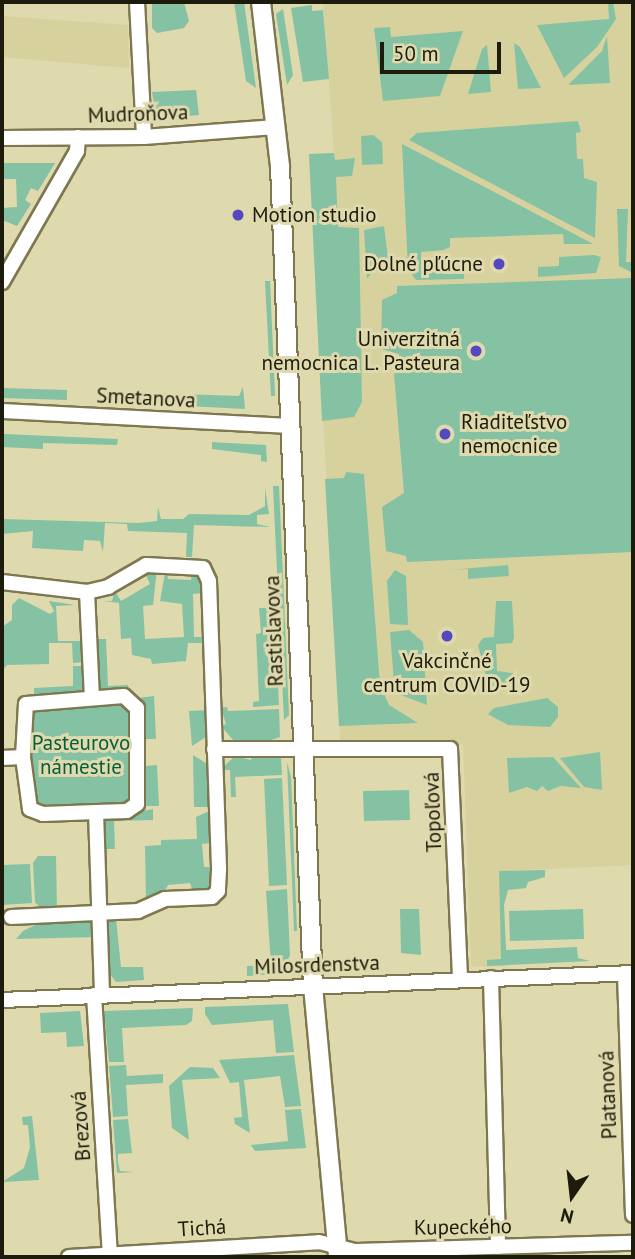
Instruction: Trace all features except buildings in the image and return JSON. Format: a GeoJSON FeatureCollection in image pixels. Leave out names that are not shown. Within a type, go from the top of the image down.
{"type":"FeatureCollection","features":[{"type":"Feature","properties":{"kind":"street"},"geometry":{"type":"LineString","coordinates":[[137,2],[144,136]]}},
{"type":"Feature","properties":{"kind":"street","name":"Rastislavova"},"geometry":{"type":"LineString","coordinates":[[261,2],[276,127],[313,986],[338,1252]]}},
{"type":"Feature","properties":{"kind":"street","name":"Mudroňova"},"geometry":{"type":"LineString","coordinates":[[2,138],[144,136],[276,127]]}},
{"type":"Feature","properties":{"kind":"street"},"geometry":{"type":"LineString","coordinates":[[2,282],[77,151],[78,137]]}},
{"type":"Feature","properties":{"kind":"street","name":"Smetanova"},"geometry":{"type":"LineString","coordinates":[[2,411],[288,426]]}},
{"type":"Feature","properties":{"kind":"street"},"geometry":{"type":"LineString","coordinates":[[2,582],[87,592],[108,587],[146,565],[203,568],[209,581],[219,886],[216,895],[165,899],[138,911],[11,918]]}},
{"type":"Feature","properties":{"kind":"street"},"geometry":{"type":"LineString","coordinates":[[87,592],[92,697]]}},
{"type":"Feature","properties":{"kind":"street"},"geometry":{"type":"LineString","coordinates":[[124,696],[134,703],[140,798],[127,811],[43,814],[30,809],[23,757],[26,704],[124,696]]}},
{"type":"Feature","properties":{"kind":"street"},"geometry":{"type":"LineString","coordinates":[[214,750],[302,749]]}},
{"type":"Feature","properties":{"kind":"street","name":"Topoľová"},"geometry":{"type":"LineString","coordinates":[[302,749],[450,749],[460,980]]}},
{"type":"Feature","properties":{"kind":"street"},"geometry":{"type":"LineString","coordinates":[[2,758],[23,757]]}},
{"type":"Feature","properties":{"kind":"street"},"geometry":{"type":"LineString","coordinates":[[96,812],[100,913],[98,995]]}},
{"type":"Feature","properties":{"kind":"street","name":"Milosrdenstva"},"geometry":{"type":"LineString","coordinates":[[2,1000],[629,974]]}},
{"type":"Feature","properties":{"kind":"street","name":"Platanová"},"geometry":{"type":"LineString","coordinates":[[629,974],[633,1214]]}},
{"type":"Feature","properties":{"kind":"street"},"geometry":{"type":"LineString","coordinates":[[491,978],[498,1247]]}},
{"type":"Feature","properties":{"kind":"street","name":"Brezová"},"geometry":{"type":"LineString","coordinates":[[98,995],[110,1255]]}},
{"type":"Feature","properties":{"kind":"street","name":"Tichá"},"geometry":{"type":"LineString","coordinates":[[69,1257],[319,1242],[338,1252]]}},
{"type":"Feature","properties":{"kind":"street","name":"Kupeckého"},"geometry":{"type":"LineString","coordinates":[[338,1252],[633,1243]]}},
{"type":"Feature","properties":{"kind":"shaded area","name":"Univerzitná nemocnica L. Pasteura"},"geometry":{"type":"Polygon","coordinates":[[[323,2],[633,2],[633,865],[502,871],[507,966],[471,967],[463,744],[341,751],[309,154],[334,153],[323,2]]]}},
{"type":"Feature","properties":{"kind":"shaded area"},"geometry":{"type":"Polygon","coordinates":[[[2,16],[128,25],[129,68],[2,57],[2,16]]]}},
{"type":"Feature","properties":{"kind":"green space"},"geometry":{"type":"Polygon","coordinates":[[[152,2],[184,2],[189,21],[184,28],[157,33],[152,28],[152,2]]]}},
{"type":"Feature","properties":{"kind":"green space"},"geometry":{"type":"Polygon","coordinates":[[[234,2],[244,2],[256,88],[246,81],[234,2]]]}},
{"type":"Feature","properties":{"kind":"green space"},"geometry":{"type":"Polygon","coordinates":[[[608,2],[613,2],[616,19],[597,47],[564,78],[537,25],[609,19],[608,2]]]}},
{"type":"Feature","properties":{"kind":"green space"},"geometry":{"type":"Polygon","coordinates":[[[312,5],[312,11],[323,10],[329,79],[303,82],[291,8],[312,5]]]}},
{"type":"Feature","properties":{"kind":"green space"},"geometry":{"type":"Polygon","coordinates":[[[283,9],[293,75],[287,85],[276,14],[283,9]]]}},
{"type":"Feature","properties":{"kind":"green space"},"geometry":{"type":"Polygon","coordinates":[[[390,27],[391,37],[463,31],[440,96],[383,101],[374,28],[390,27]]]}},
{"type":"Feature","properties":{"kind":"green space"},"geometry":{"type":"Polygon","coordinates":[[[607,36],[610,83],[568,85],[602,51],[607,36]]]}},
{"type":"Feature","properties":{"kind":"green space"},"geometry":{"type":"Polygon","coordinates":[[[514,43],[520,47],[541,88],[518,89],[514,43]]]}},
{"type":"Feature","properties":{"kind":"green space"},"geometry":{"type":"Polygon","coordinates":[[[487,45],[491,92],[468,94],[482,49],[487,45]]]}},
{"type":"Feature","properties":{"kind":"green space"},"geometry":{"type":"Polygon","coordinates":[[[196,90],[199,115],[166,118],[155,109],[152,92],[196,90]]]}},
{"type":"Feature","properties":{"kind":"green space"},"geometry":{"type":"Polygon","coordinates":[[[578,121],[581,132],[576,133],[577,159],[583,159],[584,178],[597,182],[595,238],[409,140],[417,133],[578,121]]]}},
{"type":"Feature","properties":{"kind":"green space"},"geometry":{"type":"Polygon","coordinates":[[[373,135],[382,142],[383,164],[362,165],[361,136],[373,135]]]}},
{"type":"Feature","properties":{"kind":"green space"},"geometry":{"type":"Polygon","coordinates":[[[402,144],[593,244],[564,244],[563,234],[450,238],[450,247],[444,250],[421,252],[421,262],[455,261],[456,269],[464,269],[464,279],[416,280],[408,269],[402,144]]]}},
{"type":"Feature","properties":{"kind":"green space"},"geometry":{"type":"Polygon","coordinates":[[[334,153],[335,160],[355,158],[352,176],[336,177],[338,227],[359,228],[362,402],[354,417],[322,421],[309,154],[334,153]]]}},
{"type":"Feature","properties":{"kind":"green space"},"geometry":{"type":"Polygon","coordinates":[[[2,163],[55,163],[38,191],[31,188],[25,200],[31,204],[17,226],[2,220],[2,208],[17,207],[16,179],[2,179],[2,163]]]}},
{"type":"Feature","properties":{"kind":"green space"},"geometry":{"type":"Polygon","coordinates":[[[617,209],[628,209],[626,262],[633,262],[633,273],[619,266],[617,209]]]}},
{"type":"Feature","properties":{"kind":"green space"},"geometry":{"type":"Polygon","coordinates":[[[384,226],[388,258],[367,278],[364,230],[384,226]]]}},
{"type":"Feature","properties":{"kind":"green space"},"geometry":{"type":"Polygon","coordinates":[[[559,257],[601,257],[596,273],[538,277],[538,267],[559,266],[559,257]]]}},
{"type":"Feature","properties":{"kind":"green space"},"geometry":{"type":"Polygon","coordinates":[[[633,278],[633,552],[407,562],[406,556],[386,551],[382,507],[404,493],[394,374],[399,372],[399,354],[381,349],[382,300],[397,293],[397,286],[633,278]]]}},
{"type":"Feature","properties":{"kind":"green space"},"geometry":{"type":"Polygon","coordinates":[[[265,281],[270,281],[275,396],[271,396],[265,281]]]}},
{"type":"Feature","properties":{"kind":"green space"},"geometry":{"type":"Polygon","coordinates":[[[243,387],[245,409],[149,404],[151,393],[239,396],[243,387]]]}},
{"type":"Feature","properties":{"kind":"green space"},"geometry":{"type":"Polygon","coordinates":[[[2,388],[67,390],[67,400],[2,398],[2,388]]]}},
{"type":"Feature","properties":{"kind":"green space"},"geometry":{"type":"Polygon","coordinates":[[[4,434],[118,439],[117,445],[43,443],[43,449],[2,447],[4,434]]]}},
{"type":"Feature","properties":{"kind":"green space"},"geometry":{"type":"Polygon","coordinates":[[[212,442],[266,445],[267,462],[261,461],[261,455],[212,449],[212,442]]]}},
{"type":"Feature","properties":{"kind":"green space"},"geometry":{"type":"Polygon","coordinates":[[[346,472],[364,474],[380,685],[389,705],[418,723],[339,726],[325,479],[344,478],[346,472]]]}},
{"type":"Feature","properties":{"kind":"green space"},"geometry":{"type":"Polygon","coordinates":[[[273,486],[279,486],[289,715],[284,720],[273,486]]]}},
{"type":"Feature","properties":{"kind":"green space"},"geometry":{"type":"Polygon","coordinates":[[[265,488],[269,514],[257,515],[257,524],[270,527],[194,525],[192,557],[186,557],[187,533],[128,531],[127,524],[105,523],[103,552],[100,541],[84,540],[83,551],[32,548],[33,531],[2,534],[2,519],[138,523],[157,521],[158,507],[161,519],[183,519],[189,514],[249,515],[265,506],[265,488]]]}},
{"type":"Feature","properties":{"kind":"green space"},"geometry":{"type":"Polygon","coordinates":[[[508,565],[509,576],[468,579],[468,569],[448,570],[508,565]]]}},
{"type":"Feature","properties":{"kind":"green space"},"geometry":{"type":"Polygon","coordinates":[[[166,568],[168,579],[191,580],[192,570],[203,580],[204,593],[193,594],[194,637],[205,637],[206,643],[188,643],[186,661],[152,664],[151,659],[132,655],[131,638],[121,639],[119,603],[104,601],[112,601],[115,591],[121,601],[150,584],[145,573],[157,569],[153,605],[143,606],[145,639],[184,637],[182,604],[160,601],[166,568]]]}},
{"type":"Feature","properties":{"kind":"green space"},"geometry":{"type":"Polygon","coordinates":[[[395,570],[406,576],[408,625],[390,624],[387,581],[395,570]]]}},
{"type":"Feature","properties":{"kind":"green space"},"geometry":{"type":"Polygon","coordinates":[[[19,598],[50,614],[54,611],[49,601],[75,605],[56,606],[58,641],[84,641],[86,662],[73,663],[72,643],[49,643],[49,664],[7,665],[2,671],[2,627],[12,620],[12,605],[19,598]]]}},
{"type":"Feature","properties":{"kind":"green space"},"geometry":{"type":"Polygon","coordinates":[[[496,601],[512,601],[514,638],[512,643],[496,644],[497,671],[518,674],[514,685],[500,689],[488,684],[478,645],[483,638],[494,637],[496,601]]]}},
{"type":"Feature","properties":{"kind":"green space"},"geometry":{"type":"Polygon","coordinates":[[[259,608],[274,608],[279,705],[253,707],[253,702],[259,701],[256,634],[261,633],[259,608]]]}},
{"type":"Feature","properties":{"kind":"green space"},"geometry":{"type":"Polygon","coordinates":[[[409,630],[423,642],[427,705],[401,695],[394,682],[390,632],[409,630]]]}},
{"type":"Feature","properties":{"kind":"green space"},"geometry":{"type":"Polygon","coordinates":[[[94,639],[106,639],[108,686],[128,685],[129,692],[110,692],[98,687],[94,639]]]}},
{"type":"Feature","properties":{"kind":"green space"},"geometry":{"type":"Polygon","coordinates":[[[73,666],[86,666],[82,691],[34,696],[34,688],[73,686],[73,666]]]}},
{"type":"Feature","properties":{"kind":"green space"},"geometry":{"type":"Polygon","coordinates":[[[154,696],[156,739],[144,739],[138,698],[154,696]]]}},
{"type":"Feature","properties":{"kind":"green space"},"geometry":{"type":"Polygon","coordinates":[[[547,698],[558,707],[558,717],[550,727],[508,725],[488,714],[494,708],[547,698]]]}},
{"type":"Feature","properties":{"kind":"green space","name":"Pasteurovo námestie"},"geometry":{"type":"Polygon","coordinates":[[[129,699],[137,804],[36,813],[24,709],[129,699]]]}},
{"type":"Feature","properties":{"kind":"green space"},"geometry":{"type":"Polygon","coordinates":[[[227,707],[228,711],[279,709],[280,737],[265,742],[234,741],[221,726],[226,724],[221,708],[227,707]]]}},
{"type":"Feature","properties":{"kind":"green space"},"geometry":{"type":"Polygon","coordinates":[[[208,710],[206,737],[192,746],[189,711],[208,710]]]}},
{"type":"Feature","properties":{"kind":"green space"},"geometry":{"type":"Polygon","coordinates":[[[600,752],[602,790],[584,787],[560,758],[600,752]]]}},
{"type":"Feature","properties":{"kind":"green space"},"geometry":{"type":"Polygon","coordinates":[[[252,754],[281,758],[282,775],[235,777],[236,797],[231,797],[230,770],[220,770],[235,756],[251,760],[252,754]]]}},
{"type":"Feature","properties":{"kind":"green space"},"geometry":{"type":"Polygon","coordinates":[[[193,755],[209,765],[212,807],[194,807],[193,755]]]}},
{"type":"Feature","properties":{"kind":"green space"},"geometry":{"type":"Polygon","coordinates":[[[553,757],[581,788],[560,786],[548,791],[542,786],[537,791],[527,787],[509,793],[507,758],[553,757]]]}},
{"type":"Feature","properties":{"kind":"green space"},"geometry":{"type":"Polygon","coordinates":[[[287,762],[291,777],[297,931],[294,931],[287,762]]]}},
{"type":"Feature","properties":{"kind":"green space"},"geometry":{"type":"Polygon","coordinates":[[[157,765],[159,806],[143,806],[145,766],[157,765]]]}},
{"type":"Feature","properties":{"kind":"green space"},"geometry":{"type":"Polygon","coordinates":[[[282,778],[287,885],[269,886],[264,779],[282,778]]]}},
{"type":"Feature","properties":{"kind":"green space"},"geometry":{"type":"Polygon","coordinates":[[[409,790],[410,820],[364,821],[363,791],[409,790]]]}},
{"type":"Feature","properties":{"kind":"green space"},"geometry":{"type":"Polygon","coordinates":[[[153,809],[153,820],[114,821],[115,849],[103,849],[103,825],[108,818],[153,809]]]}},
{"type":"Feature","properties":{"kind":"green space"},"geometry":{"type":"Polygon","coordinates":[[[212,810],[213,843],[202,844],[204,867],[214,867],[215,893],[192,889],[190,883],[168,885],[163,895],[146,904],[145,846],[161,845],[161,840],[197,839],[196,817],[212,810]]]}},
{"type":"Feature","properties":{"kind":"green space"},"geometry":{"type":"Polygon","coordinates":[[[38,856],[56,856],[57,910],[43,911],[35,902],[33,863],[38,856]]]}},
{"type":"Feature","properties":{"kind":"green space"},"geometry":{"type":"Polygon","coordinates":[[[30,864],[32,903],[2,905],[2,865],[30,864]]]}},
{"type":"Feature","properties":{"kind":"green space"},"geometry":{"type":"Polygon","coordinates":[[[545,870],[545,877],[528,882],[526,888],[508,890],[504,905],[506,950],[577,947],[578,958],[590,961],[487,966],[487,960],[501,959],[499,871],[545,870]]]}},
{"type":"Feature","properties":{"kind":"green space"},"geometry":{"type":"Polygon","coordinates":[[[287,889],[290,955],[285,969],[278,974],[247,976],[247,966],[271,965],[266,891],[287,889]]]}},
{"type":"Feature","properties":{"kind":"green space"},"geometry":{"type":"Polygon","coordinates":[[[400,909],[419,909],[421,955],[401,953],[400,909]]]}},
{"type":"Feature","properties":{"kind":"green space"},"geometry":{"type":"Polygon","coordinates":[[[583,909],[584,939],[510,941],[509,911],[583,909]]]}},
{"type":"Feature","properties":{"kind":"green space"},"geometry":{"type":"Polygon","coordinates":[[[47,919],[90,919],[97,937],[16,939],[23,931],[47,919]]]}},
{"type":"Feature","properties":{"kind":"green space"},"geometry":{"type":"Polygon","coordinates":[[[110,919],[116,919],[121,967],[143,967],[144,980],[116,982],[110,974],[106,925],[110,919]]]}},
{"type":"Feature","properties":{"kind":"green space"},"geometry":{"type":"Polygon","coordinates":[[[288,1004],[294,1052],[276,1053],[273,1020],[212,1025],[205,1014],[205,1007],[288,1004]]]}},
{"type":"Feature","properties":{"kind":"green space"},"geometry":{"type":"Polygon","coordinates":[[[193,1008],[192,1021],[186,1025],[122,1028],[124,1062],[109,1062],[104,1011],[193,1008]]]}},
{"type":"Feature","properties":{"kind":"green space"},"geometry":{"type":"Polygon","coordinates":[[[80,1011],[84,1046],[67,1047],[66,1032],[41,1033],[40,1013],[80,1011]]]}},
{"type":"Feature","properties":{"kind":"green space"},"geometry":{"type":"Polygon","coordinates":[[[294,1055],[301,1106],[285,1107],[280,1076],[244,1080],[250,1133],[235,1124],[234,1118],[242,1117],[239,1082],[230,1083],[219,1060],[294,1055]]]}},
{"type":"Feature","properties":{"kind":"green space"},"geometry":{"type":"Polygon","coordinates":[[[126,1065],[127,1076],[163,1074],[163,1083],[126,1085],[128,1116],[113,1117],[109,1066],[126,1065]]]}},
{"type":"Feature","properties":{"kind":"green space"},"geometry":{"type":"Polygon","coordinates":[[[190,1067],[213,1068],[220,1078],[182,1080],[189,1140],[172,1128],[169,1086],[190,1067]]]}},
{"type":"Feature","properties":{"kind":"green space"},"geometry":{"type":"Polygon","coordinates":[[[301,1109],[306,1148],[255,1151],[251,1145],[288,1141],[285,1110],[301,1109]]]}},
{"type":"Feature","properties":{"kind":"green space"},"geometry":{"type":"Polygon","coordinates":[[[32,1116],[39,1180],[2,1182],[24,1168],[30,1147],[28,1125],[23,1125],[22,1117],[32,1116]]]}},
{"type":"Feature","properties":{"kind":"green space"},"geometry":{"type":"Polygon","coordinates":[[[128,1119],[132,1153],[118,1154],[118,1162],[120,1171],[134,1172],[117,1173],[113,1120],[128,1119]]]}},
{"type":"Feature","properties":{"kind":"place","name":"Motion studio"},"geometry":{"type":"Point","coordinates":[238,215]}},
{"type":"Feature","properties":{"kind":"place","name":"Dolné pľúcne"},"geometry":{"type":"Point","coordinates":[499,264]}},
{"type":"Feature","properties":{"kind":"place","name":"Univerzitná nemocnica L. Pasteura"},"geometry":{"type":"Point","coordinates":[476,351]}},
{"type":"Feature","properties":{"kind":"place","name":"Riaditeľstvo nemocnice"},"geometry":{"type":"Point","coordinates":[445,434]}},
{"type":"Feature","properties":{"kind":"place","name":"Vakcinčné centrum COVID-19"},"geometry":{"type":"Point","coordinates":[447,636]}}]}
